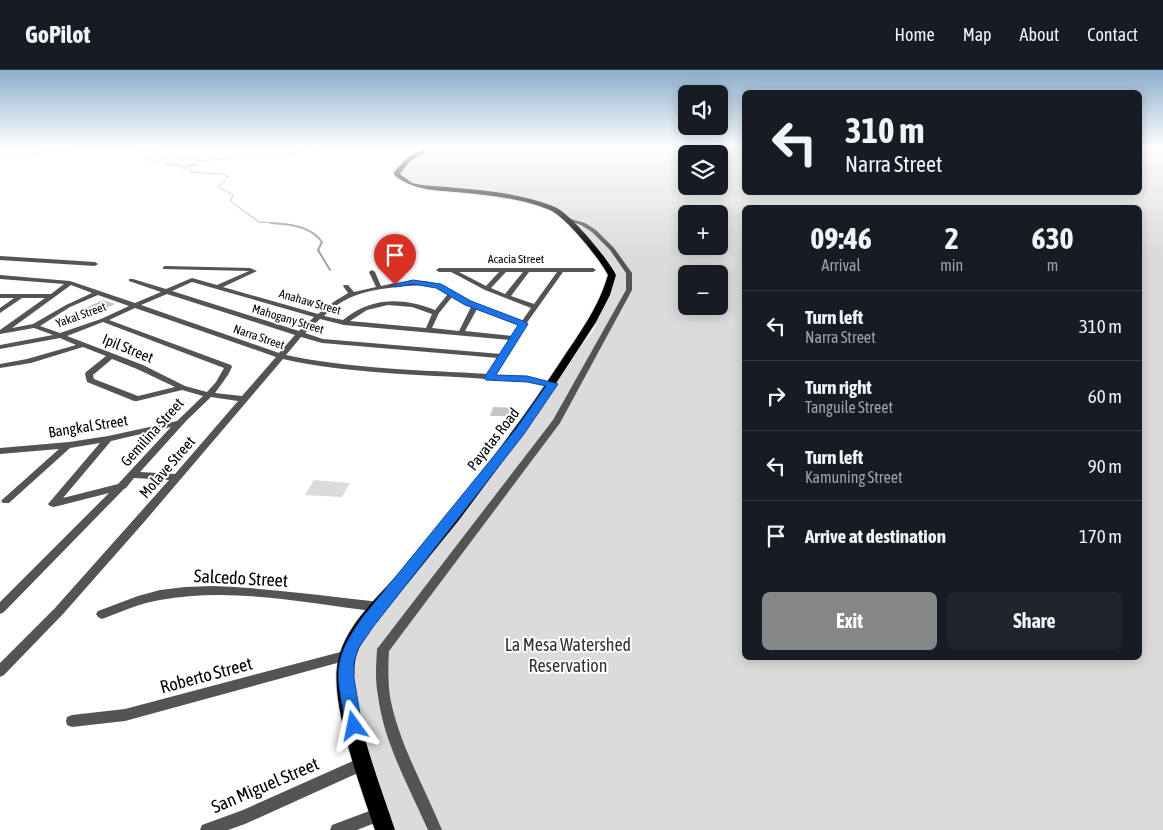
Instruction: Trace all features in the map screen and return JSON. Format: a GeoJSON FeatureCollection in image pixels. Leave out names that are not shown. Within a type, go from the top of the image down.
{"type":"FeatureCollection","features":[{"type":"Feature","properties":{"kind":"main road","name":"Payatas Road"},"geometry":{"type":"LineString","coordinates":[[385,830],[364,763],[346,688],[348,655],[358,635],[520,431],[553,384],[596,314],[608,290],[612,275],[606,263],[566,218],[550,207],[514,197],[422,187],[414,183]]}},
{"type":"Feature","properties":{"kind":"street"},"geometry":{"type":"LineString","coordinates":[[435,830],[386,714],[380,671],[383,649],[557,421],[629,290],[629,273],[612,249],[594,231],[583,224],[566,218]]}},
{"type":"Feature","properties":{"kind":"street"},"geometry":{"type":"LineString","coordinates":[[0,265],[3,258],[95,264]]}},
{"type":"Feature","properties":{"kind":"street"},"geometry":{"type":"LineString","coordinates":[[165,268],[186,270],[248,269],[254,271],[218,287]]}},
{"type":"Feature","properties":{"kind":"street"},"geometry":{"type":"LineString","coordinates":[[186,270],[192,280]]}},
{"type":"Feature","properties":{"kind":"street","name":"Acacia Street"},"geometry":{"type":"LineString","coordinates":[[439,270],[592,270]]}},
{"type":"Feature","properties":{"kind":"street"},"geometry":{"type":"LineString","coordinates":[[452,270],[487,289],[535,307]]}},
{"type":"Feature","properties":{"kind":"street"},"geometry":{"type":"LineString","coordinates":[[487,289],[504,270]]}},
{"type":"Feature","properties":{"kind":"street"},"geometry":{"type":"LineString","coordinates":[[507,296],[527,270]]}},
{"type":"Feature","properties":{"kind":"street"},"geometry":{"type":"LineString","coordinates":[[489,378],[523,324],[562,270]]}},
{"type":"Feature","properties":{"kind":"street"},"geometry":{"type":"LineString","coordinates":[[372,272],[379,288]]}},
{"type":"Feature","properties":{"kind":"street","name":"Narra Street"},"geometry":{"type":"LineString","coordinates":[[0,277],[70,283],[280,356],[307,362],[553,384]]}},
{"type":"Feature","properties":{"kind":"street","name":"Mahogany Street"},"geometry":{"type":"LineString","coordinates":[[131,280],[322,341],[504,356]]}},
{"type":"Feature","properties":{"kind":"street","name":"Anahaw Street"},"geometry":{"type":"LineString","coordinates":[[192,280],[344,323],[515,338]]}},
{"type":"Feature","properties":{"kind":"street","name":"Yakal Street"},"geometry":{"type":"LineString","coordinates":[[0,347],[60,336],[103,320],[192,280]]}},
{"type":"Feature","properties":{"kind":"street","name":"Molave Street"},"geometry":{"type":"LineString","coordinates":[[0,671],[59,611],[299,335],[318,316],[341,300],[352,294],[379,288],[413,282],[425,283],[438,286],[475,306],[523,324]]}},
{"type":"Feature","properties":{"kind":"street"},"geometry":{"type":"LineString","coordinates":[[1,332],[70,283]]}},
{"type":"Feature","properties":{"kind":"street"},"geometry":{"type":"LineString","coordinates":[[346,286],[352,294]]}},
{"type":"Feature","properties":{"kind":"street"},"geometry":{"type":"LineString","coordinates":[[1,332],[35,326],[68,306],[97,293]]}},
{"type":"Feature","properties":{"kind":"street"},"geometry":{"type":"LineString","coordinates":[[428,330],[436,313],[450,294]]}},
{"type":"Feature","properties":{"kind":"street"},"geometry":{"type":"LineString","coordinates":[[0,296],[51,296]]}},
{"type":"Feature","properties":{"kind":"street"},"geometry":{"type":"LineString","coordinates":[[0,311],[22,296]]}},
{"type":"Feature","properties":{"kind":"street"},"geometry":{"type":"LineString","coordinates":[[344,323],[364,308],[396,302],[419,305],[436,313]]}},
{"type":"Feature","properties":{"kind":"street"},"geometry":{"type":"LineString","coordinates":[[461,333],[475,306]]}},
{"type":"Feature","properties":{"kind":"street","name":"Gemilina Street"},"geometry":{"type":"LineString","coordinates":[[0,609],[134,475],[179,423],[223,379],[228,367],[103,320]]}},
{"type":"Feature","properties":{"kind":"street","name":"Ipil Street"},"geometry":{"type":"LineString","coordinates":[[35,326],[111,356],[182,388],[207,394],[245,399]]}},
{"type":"Feature","properties":{"kind":"street"},"geometry":{"type":"LineString","coordinates":[[0,366],[28,361],[82,345]]}},
{"type":"Feature","properties":{"kind":"street"},"geometry":{"type":"LineString","coordinates":[[111,356],[91,371],[88,378],[136,399],[182,388]]}},
{"type":"Feature","properties":{"kind":"street","name":"Bangkal Street"},"geometry":{"type":"LineString","coordinates":[[0,451],[69,445],[108,439],[179,423]]}},
{"type":"Feature","properties":{"kind":"street"},"geometry":{"type":"LineString","coordinates":[[108,439],[53,504],[123,486]]}},
{"type":"Feature","properties":{"kind":"street"},"geometry":{"type":"LineString","coordinates":[[6,501],[69,445]]}},
{"type":"Feature","properties":{"kind":"street"},"geometry":{"type":"LineString","coordinates":[[134,475],[177,477]]}},
{"type":"Feature","properties":{"kind":"street","name":"Salcedo Street"},"geometry":{"type":"LineString","coordinates":[[102,614],[145,599],[189,592],[224,591],[380,607]]}},
{"type":"Feature","properties":{"kind":"street","name":"Roberto Street"},"geometry":{"type":"LineString","coordinates":[[72,721],[125,715],[348,655]]}},
{"type":"Feature","properties":{"kind":"street","name":"San Miguel Street"},"geometry":{"type":"LineString","coordinates":[[207,830],[245,817],[364,763]]}},
{"type":"Feature","properties":{"kind":"street"},"geometry":{"type":"LineString","coordinates":[[337,830],[380,814]]}},
{"type":"Feature","properties":{"kind":"green space","name":"La Mesa Watershed Reservation"},"geometry":{"type":"Polygon","coordinates":[[[413,183],[678,183],[678,195],[728,195],[728,183],[742,183],[742,195],[1142,195],[1142,183],[1163,183],[1163,830],[385,830],[364,763],[348,655],[595,328],[596,314],[612,275],[566,218],[531,200],[431,188],[413,183]]]}},
{"type":"Feature","properties":{"kind":"green space"},"geometry":{"type":"Polygon","coordinates":[[[314,480],[350,483],[342,497],[305,495],[314,480]]]}},
{"type":"Feature","properties":{"kind":"building"},"geometry":{"type":"Polygon","coordinates":[[[103,300],[115,304],[95,313],[83,309],[103,300]]]}},
{"type":"Feature","properties":{"kind":"building"},"geometry":{"type":"Polygon","coordinates":[[[493,407],[515,408],[507,416],[490,416],[493,407]]]}},
{"type":"Feature","properties":{"kind":"waterway"},"geometry":{"type":"LineString","coordinates":[[222,183],[219,187],[233,195],[230,201],[259,222],[286,224]]}},
{"type":"Feature","properties":{"kind":"waterway"},"geometry":{"type":"LineString","coordinates":[[271,223],[299,227],[312,232],[322,242],[318,250],[330,270]]}},
{"type":"Feature","properties":{"kind":"route"},"geometry":{"type":"LineString","coordinates":[[354,726],[346,688],[346,662],[351,647],[367,623],[534,413],[553,384],[527,379],[489,378],[523,324],[468,303],[438,286],[413,282],[395,285]]}}]}
